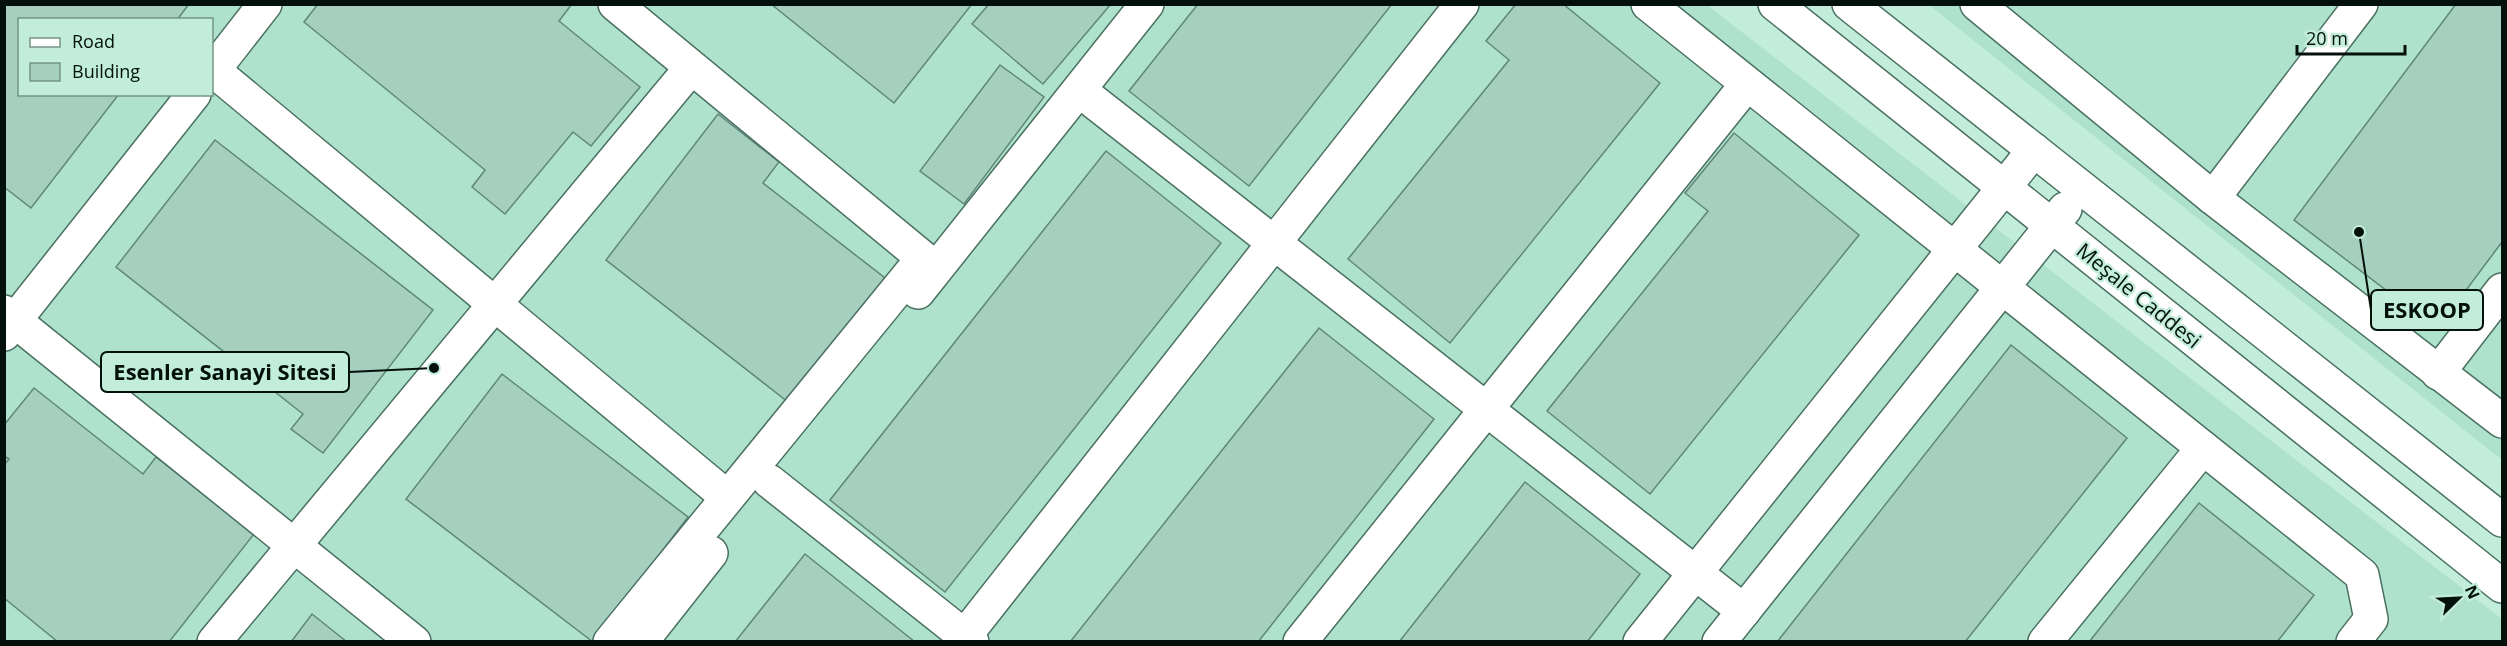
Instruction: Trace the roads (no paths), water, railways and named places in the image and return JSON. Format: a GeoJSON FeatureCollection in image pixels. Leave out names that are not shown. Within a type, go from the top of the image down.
{"type":"FeatureCollection","features":[{"type":"Feature","properties":{"kind":"street"},"geometry":{"type":"LineString","coordinates":[[213,70],[265,4]]}},
{"type":"Feature","properties":{"kind":"street"},"geometry":{"type":"LineString","coordinates":[[610,642],[922,258],[615,4]]}},
{"type":"Feature","properties":{"kind":"street"},"geometry":{"type":"LineString","coordinates":[[641,642],[1147,4]]}},
{"type":"Feature","properties":{"kind":"street"},"geometry":{"type":"LineString","coordinates":[[769,480],[965,640],[1462,4]]}},
{"type":"Feature","properties":{"kind":"street"},"geometry":{"type":"LineString","coordinates":[[1648,4],[2362,575],[2371,619],[2353,642]]}},
{"type":"Feature","properties":{"kind":"street","name":"Meşale Caddesi"},"geometry":{"type":"LineString","coordinates":[[1775,4],[2502,586]]}},
{"type":"Feature","properties":{"kind":"street"},"geometry":{"type":"LineString","coordinates":[[1849,4],[2502,520]]}},
{"type":"Feature","properties":{"kind":"street"},"geometry":{"type":"LineString","coordinates":[[1977,4],[2213,198],[2502,421]]}},
{"type":"Feature","properties":{"kind":"street"},"geometry":{"type":"LineString","coordinates":[[2213,198],[2361,4]]}},
{"type":"Feature","properties":{"kind":"street"},"geometry":{"type":"LineString","coordinates":[[214,642],[691,68]]}},
{"type":"Feature","properties":{"kind":"street"},"geometry":{"type":"LineString","coordinates":[[213,84],[496,302],[727,497]]}},
{"type":"Feature","properties":{"kind":"street"},"geometry":{"type":"LineString","coordinates":[[1300,642],[1747,84]]}},
{"type":"Feature","properties":{"kind":"street"},"geometry":{"type":"LineString","coordinates":[[1079,90],[1744,611]]}},
{"type":"Feature","properties":{"kind":"street"},"geometry":{"type":"LineString","coordinates":[[192,96],[8,322],[294,545],[414,642]]}},
{"type":"Feature","properties":{"kind":"street"},"geometry":{"type":"LineString","coordinates":[[1640,642],[2034,150]]}},
{"type":"Feature","properties":{"kind":"street"},"geometry":{"type":"LineString","coordinates":[[1719,642],[2082,188]]}},
{"type":"Feature","properties":{"kind":"street"},"geometry":{"type":"LineString","coordinates":[[2438,373],[2502,290]]}},
{"type":"Feature","properties":{"kind":"street"},"geometry":{"type":"LineString","coordinates":[[2045,642],[2203,448]]}},
{"type":"Feature","properties":{"kind":"place","name":"ESKOOP"},"geometry":{"type":"Point","coordinates":[2359,232]}},
{"type":"Feature","properties":{"kind":"place","name":"Esenler Sanayi Sitesi"},"geometry":{"type":"Point","coordinates":[434,368]}}]}
